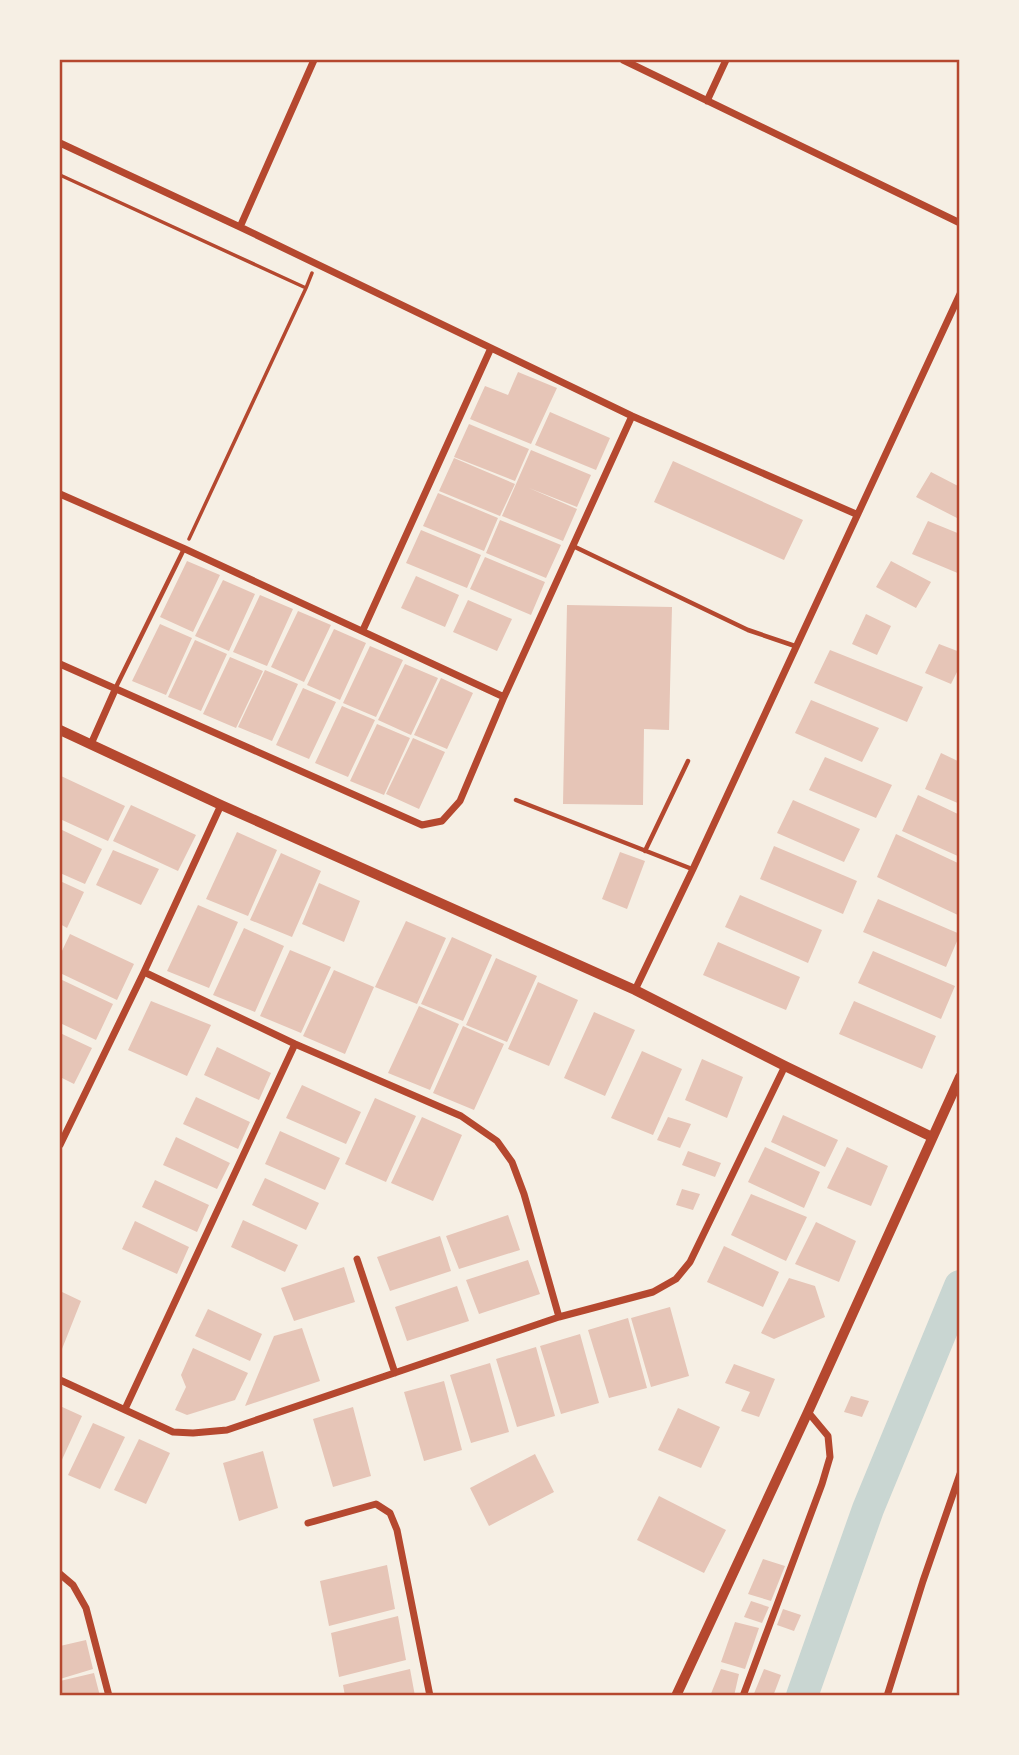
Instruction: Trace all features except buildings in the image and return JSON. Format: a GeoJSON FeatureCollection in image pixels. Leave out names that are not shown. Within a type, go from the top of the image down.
{"type":"FeatureCollection","features":[{"type":"Feature","properties":{"kind":"street"},"geometry":{"type":"LineString","coordinates":[[240,227],[314,60]]}},
{"type":"Feature","properties":{"kind":"street"},"geometry":{"type":"LineString","coordinates":[[623,60],[960,223]]}},
{"type":"Feature","properties":{"kind":"street"},"geometry":{"type":"LineString","coordinates":[[707,101],[726,60]]}},
{"type":"Feature","properties":{"kind":"street"},"geometry":{"type":"LineString","coordinates":[[60,144],[240,227],[632,416],[856,514]]}},
{"type":"Feature","properties":{"kind":"street"},"geometry":{"type":"LineString","coordinates":[[635,990],[960,293]]}},
{"type":"Feature","properties":{"kind":"street"},"geometry":{"type":"LineString","coordinates":[[363,630],[491,348]]}},
{"type":"Feature","properties":{"kind":"street"},"geometry":{"type":"LineString","coordinates":[[60,664],[422,825],[442,821],[460,802],[504,697],[632,416]]}},
{"type":"Feature","properties":{"kind":"street"},"geometry":{"type":"LineString","coordinates":[[60,494],[185,548],[504,697]]}},
{"type":"Feature","properties":{"kind":"street"},"geometry":{"type":"LineString","coordinates":[[91,744],[115,690]]}},
{"type":"Feature","properties":{"kind":"street"},"geometry":{"type":"LineString","coordinates":[[60,730],[635,990],[932,1137]]}},
{"type":"Feature","properties":{"kind":"street"},"geometry":{"type":"LineString","coordinates":[[60,1145],[221,805]]}},
{"type":"Feature","properties":{"kind":"street"},"geometry":{"type":"LineString","coordinates":[[144,972],[295,1044],[461,1116],[497,1141],[512,1162],[524,1194],[559,1317]]}},
{"type":"Feature","properties":{"kind":"street"},"geometry":{"type":"LineString","coordinates":[[125,1409],[295,1044]]}},
{"type":"Feature","properties":{"kind":"street"},"geometry":{"type":"LineString","coordinates":[[60,1380],[173,1432],[217,1432],[559,1317],[653,1292],[676,1279],[690,1262],[785,1066]]}},
{"type":"Feature","properties":{"kind":"street"},"geometry":{"type":"LineString","coordinates":[[676,1696],[960,1077]]}},
{"type":"Feature","properties":{"kind":"street"},"geometry":{"type":"LineString","coordinates":[[358,1259],[395,1373]]}},
{"type":"Feature","properties":{"kind":"street"},"geometry":{"type":"LineString","coordinates":[[743,1696],[830,1457],[828,1436],[808,1412]]}},
{"type":"Feature","properties":{"kind":"street"},"geometry":{"type":"LineString","coordinates":[[887,1696],[960,1474]]}},
{"type":"Feature","properties":{"kind":"street"},"geometry":{"type":"LineString","coordinates":[[308,1523],[376,1504],[390,1513],[397,1530],[430,1696]]}},
{"type":"Feature","properties":{"kind":"street"},"geometry":{"type":"LineString","coordinates":[[60,1574],[73,1586],[86,1608],[109,1696]]}},
{"type":"Feature","properties":{"kind":"lane"},"geometry":{"type":"LineString","coordinates":[[573,545],[748,630],[795,646]]}},
{"type":"Feature","properties":{"kind":"lane"},"geometry":{"type":"LineString","coordinates":[[115,690],[185,548]]}},
{"type":"Feature","properties":{"kind":"lane"},"geometry":{"type":"LineString","coordinates":[[645,851],[688,761]]}},
{"type":"Feature","properties":{"kind":"lane"},"geometry":{"type":"LineString","coordinates":[[516,800],[693,869]]}},
{"type":"Feature","properties":{"kind":"path"},"geometry":{"type":"LineString","coordinates":[[60,176],[306,288],[185,548]]}},
{"type":"Feature","properties":{"kind":"waterway"},"geometry":{"type":"LineString","coordinates":[[802,1696],[868,1509],[960,1286]]}}]}
